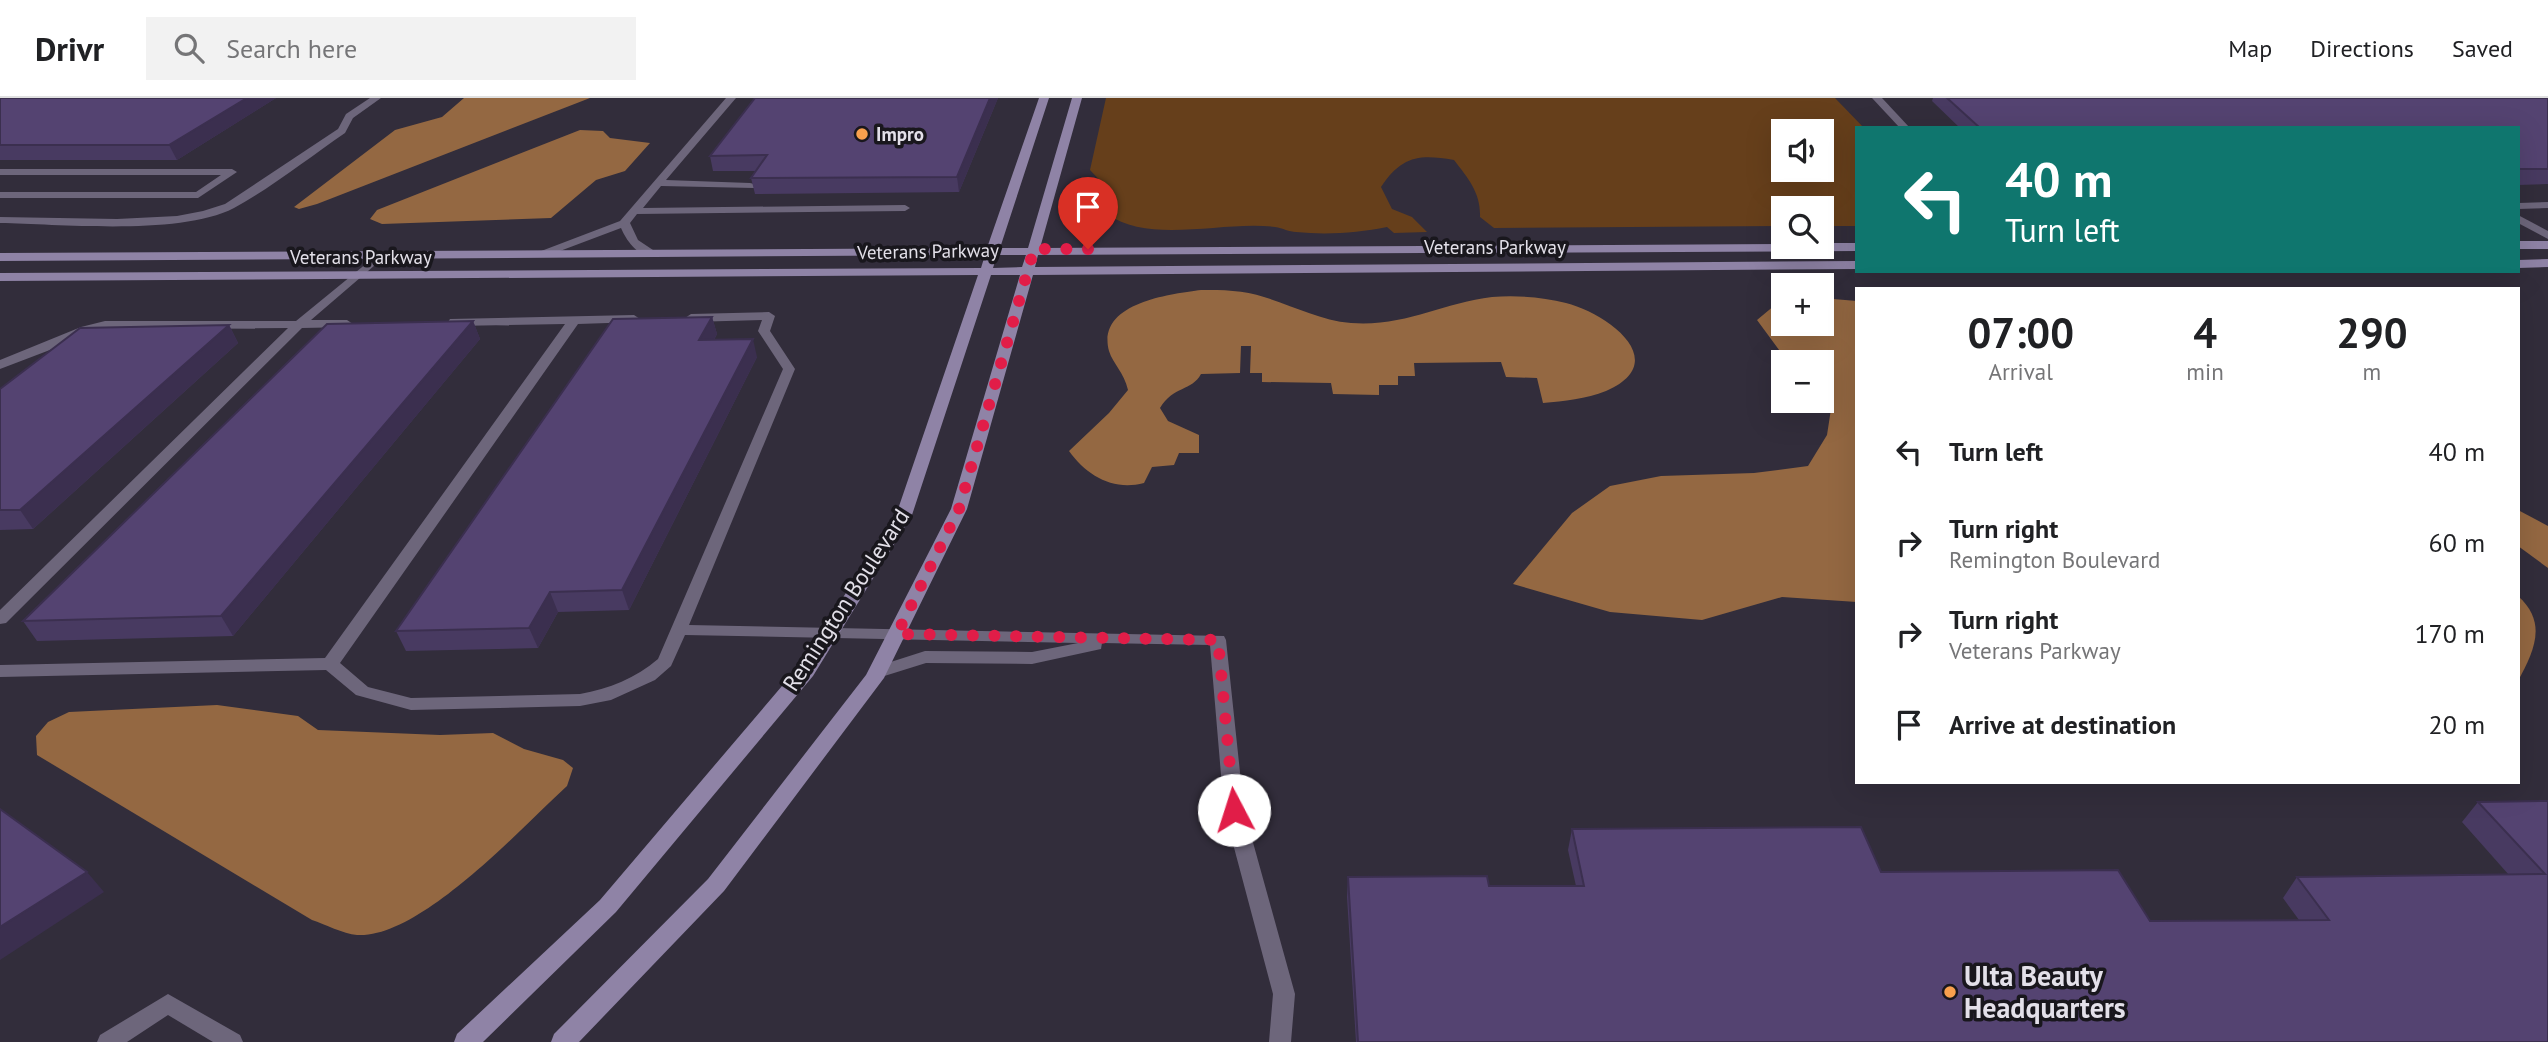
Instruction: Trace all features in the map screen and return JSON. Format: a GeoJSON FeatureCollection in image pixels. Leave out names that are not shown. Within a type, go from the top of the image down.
{"type":"FeatureCollection","features":[{"type":"Feature","properties":{"kind":"main road","name":"Remington Boulevard"},"geometry":{"type":"LineString","coordinates":[[466,1042],[608,906],[806,671],[904,515],[1044,98]]}},
{"type":"Feature","properties":{"kind":"main road"},"geometry":{"type":"LineString","coordinates":[[563,1042],[716,885],[878,671],[959,509],[1077,98]]}},
{"type":"Feature","properties":{"kind":"main road"},"geometry":{"type":"LineString","coordinates":[[2520,246],[2548,245]]}},
{"type":"Feature","properties":{"kind":"main road","name":"Veterans Parkway"},"geometry":{"type":"LineString","coordinates":[[0,257],[379,257],[1034,249],[1855,247]]}},
{"type":"Feature","properties":{"kind":"main road"},"geometry":{"type":"LineString","coordinates":[[2520,264],[2548,264]]}},
{"type":"Feature","properties":{"kind":"main road","name":"Veterans Parkway"},"geometry":{"type":"LineString","coordinates":[[0,277],[354,277],[1028,269],[1855,265]]}},
{"type":"Feature","properties":{"kind":"lane"},"geometry":{"type":"LineString","coordinates":[[0,220],[176,221],[216,212],[342,131],[349,116],[376,98]]}},
{"type":"Feature","properties":{"kind":"lane"},"geometry":{"type":"LineString","coordinates":[[540,255],[624,223],[731,98]]}},
{"type":"Feature","properties":{"kind":"lane"},"geometry":{"type":"LineString","coordinates":[[1877,98],[1903,126]]}},
{"type":"Feature","properties":{"kind":"lane"},"geometry":{"type":"LineString","coordinates":[[0,172],[232,172],[198,195],[0,195]]}},
{"type":"Feature","properties":{"kind":"lane"},"geometry":{"type":"LineString","coordinates":[[0,195],[39,172]]}},
{"type":"Feature","properties":{"kind":"lane"},"geometry":{"type":"LineString","coordinates":[[658,183],[750,186]]}},
{"type":"Feature","properties":{"kind":"lane"},"geometry":{"type":"LineString","coordinates":[[2520,206],[2548,205]]}},
{"type":"Feature","properties":{"kind":"lane"},"geometry":{"type":"LineString","coordinates":[[634,211],[905,208]]}},
{"type":"Feature","properties":{"kind":"lane"},"geometry":{"type":"LineString","coordinates":[[2520,219],[2548,236]]}},
{"type":"Feature","properties":{"kind":"lane"},"geometry":{"type":"LineString","coordinates":[[624,223],[633,242],[652,254]]}},
{"type":"Feature","properties":{"kind":"lane"},"geometry":{"type":"LineString","coordinates":[[0,619],[298,325],[379,257]]}},
{"type":"Feature","properties":{"kind":"lane"},"geometry":{"type":"LineString","coordinates":[[0,671],[330,664],[362,691],[411,704],[580,700],[604,696],[649,676],[665,662],[789,369],[764,331],[769,316],[672,318]]}},
{"type":"Feature","properties":{"kind":"lane"},"geometry":{"type":"LineString","coordinates":[[436,322],[644,319]]}},
{"type":"Feature","properties":{"kind":"lane"},"geometry":{"type":"LineString","coordinates":[[330,664],[574,320]]}},
{"type":"Feature","properties":{"kind":"lane"},"geometry":{"type":"LineString","coordinates":[[0,365],[85,330],[106,325],[367,324]]}},
{"type":"Feature","properties":{"kind":"lane"},"geometry":{"type":"LineString","coordinates":[[678,630],[1218,640],[1234,810],[1284,993],[1280,1042]]}},
{"type":"Feature","properties":{"kind":"lane"},"geometry":{"type":"LineString","coordinates":[[878,671],[925,657],[1032,658],[1125,639]]}},
{"type":"Feature","properties":{"kind":"lane"},"geometry":{"type":"LineString","coordinates":[[108,1042],[168,1003],[232,1042]]}},
{"type":"Feature","properties":{"kind":"shaded area"},"geometry":{"type":"Polygon","coordinates":[[[464,98],[590,98],[317,204],[299,209],[294,207],[395,130],[442,117],[464,98]]]}},
{"type":"Feature","properties":{"kind":"shaded area"},"geometry":{"type":"Polygon","coordinates":[[[1106,98],[1835,98],[1862,126],[1855,126],[1855,226],[1834,226],[1834,196],[1771,196],[1771,226],[1494,228],[1480,217],[1476,193],[1454,160],[1431,157],[1404,163],[1381,187],[1392,209],[1412,217],[1427,232],[1394,233],[1387,227],[1319,233],[1255,226],[1166,230],[1125,223],[1107,214],[1109,190],[1090,170],[1106,98]]]}},
{"type":"Feature","properties":{"kind":"shaded area"},"geometry":{"type":"Polygon","coordinates":[[[580,130],[603,131],[610,138],[650,143],[625,171],[596,180],[551,218],[382,224],[370,219],[377,210],[580,130]]]}},
{"type":"Feature","properties":{"kind":"shaded area"},"geometry":{"type":"Polygon","coordinates":[[[1201,290],[1249,293],[1317,316],[1351,323],[1406,318],[1492,297],[1548,299],[1582,308],[1614,327],[1626,339],[1634,353],[1634,366],[1625,379],[1606,391],[1583,398],[1543,403],[1537,378],[1506,377],[1501,362],[1414,363],[1415,376],[1398,376],[1398,385],[1379,385],[1379,395],[1333,394],[1331,383],[1262,382],[1262,373],[1250,373],[1251,346],[1241,346],[1240,373],[1201,374],[1193,383],[1171,396],[1160,408],[1168,421],[1199,435],[1199,453],[1179,453],[1174,465],[1152,467],[1144,483],[1122,485],[1092,474],[1069,451],[1109,413],[1128,390],[1109,351],[1108,335],[1114,322],[1124,312],[1155,298],[1201,290]]]}},
{"type":"Feature","properties":{"kind":"shaded area"},"geometry":{"type":"Polygon","coordinates":[[[1834,299],[1855,301],[1855,602],[1782,597],[1702,620],[1610,612],[1513,584],[1572,513],[1610,486],[1661,476],[1754,473],[1808,466],[1827,435],[1830,413],[1834,413],[1834,350],[1779,350],[1757,320],[1771,308],[1771,336],[1834,336],[1834,299]]]}},
{"type":"Feature","properties":{"kind":"shaded area"},"geometry":{"type":"Polygon","coordinates":[[[2520,511],[2548,526],[2548,568],[2520,547],[2520,511]]]}},
{"type":"Feature","properties":{"kind":"shaded area"},"geometry":{"type":"Polygon","coordinates":[[[2520,598],[2533,616],[2535,627],[2529,659],[2520,677],[2520,598]]]}},
{"type":"Feature","properties":{"kind":"shaded area"},"geometry":{"type":"Polygon","coordinates":[[[217,705],[298,716],[318,730],[440,735],[493,733],[524,749],[563,760],[573,768],[567,786],[497,853],[439,901],[410,919],[382,931],[357,935],[312,920],[37,755],[36,736],[48,722],[69,712],[217,705]]]}},
{"type":"Feature","properties":{"kind":"building"},"geometry":{"type":"Polygon","coordinates":[[[0,98],[247,98],[169,145],[0,145],[0,98]]]}},
{"type":"Feature","properties":{"kind":"building","name":"Impro"},"geometry":{"type":"Polygon","coordinates":[[[755,98],[990,98],[957,177],[751,178],[767,155],[710,156],[755,98]]]}},
{"type":"Feature","properties":{"kind":"building"},"geometry":{"type":"Polygon","coordinates":[[[1947,98],[2548,98],[2548,169],[2520,169],[2520,126],[1978,126],[1947,98]]]}},
{"type":"Feature","properties":{"kind":"building"},"geometry":{"type":"Polygon","coordinates":[[[712,317],[699,340],[753,339],[622,590],[550,592],[529,628],[396,631],[613,319],[712,317]]]}},
{"type":"Feature","properties":{"kind":"building"},"geometry":{"type":"Polygon","coordinates":[[[473,321],[221,616],[23,621],[327,324],[473,321]]]}},
{"type":"Feature","properties":{"kind":"building"},"geometry":{"type":"Polygon","coordinates":[[[229,325],[20,510],[0,510],[0,389],[80,328],[229,325]]]}},
{"type":"Feature","properties":{"kind":"building","name":"Ulta Beauty Headquarters"},"geometry":{"type":"Polygon","coordinates":[[[2548,801],[2548,1042],[1358,1042],[1348,877],[1487,876],[1489,886],[1584,886],[1572,829],[1861,827],[1881,872],[2118,870],[2150,921],[2329,920],[2297,877],[2545,874],[2478,802],[2548,801]]]}},
{"type":"Feature","properties":{"kind":"building"},"geometry":{"type":"Polygon","coordinates":[[[0,809],[87,872],[0,927],[0,809]]]}},
{"type":"Feature","properties":{"kind":"place","name":"Impro"},"geometry":{"type":"Point","coordinates":[862,134]}},
{"type":"Feature","properties":{"kind":"place","name":"Ulta Beauty Headquarters"},"geometry":{"type":"Point","coordinates":[1950,992]}},
{"type":"Feature","properties":{"kind":"route"},"geometry":{"type":"LineString","coordinates":[[1088,249],[1034,249],[959,509],[897,634],[1218,640],[1234,810]]}}]}
